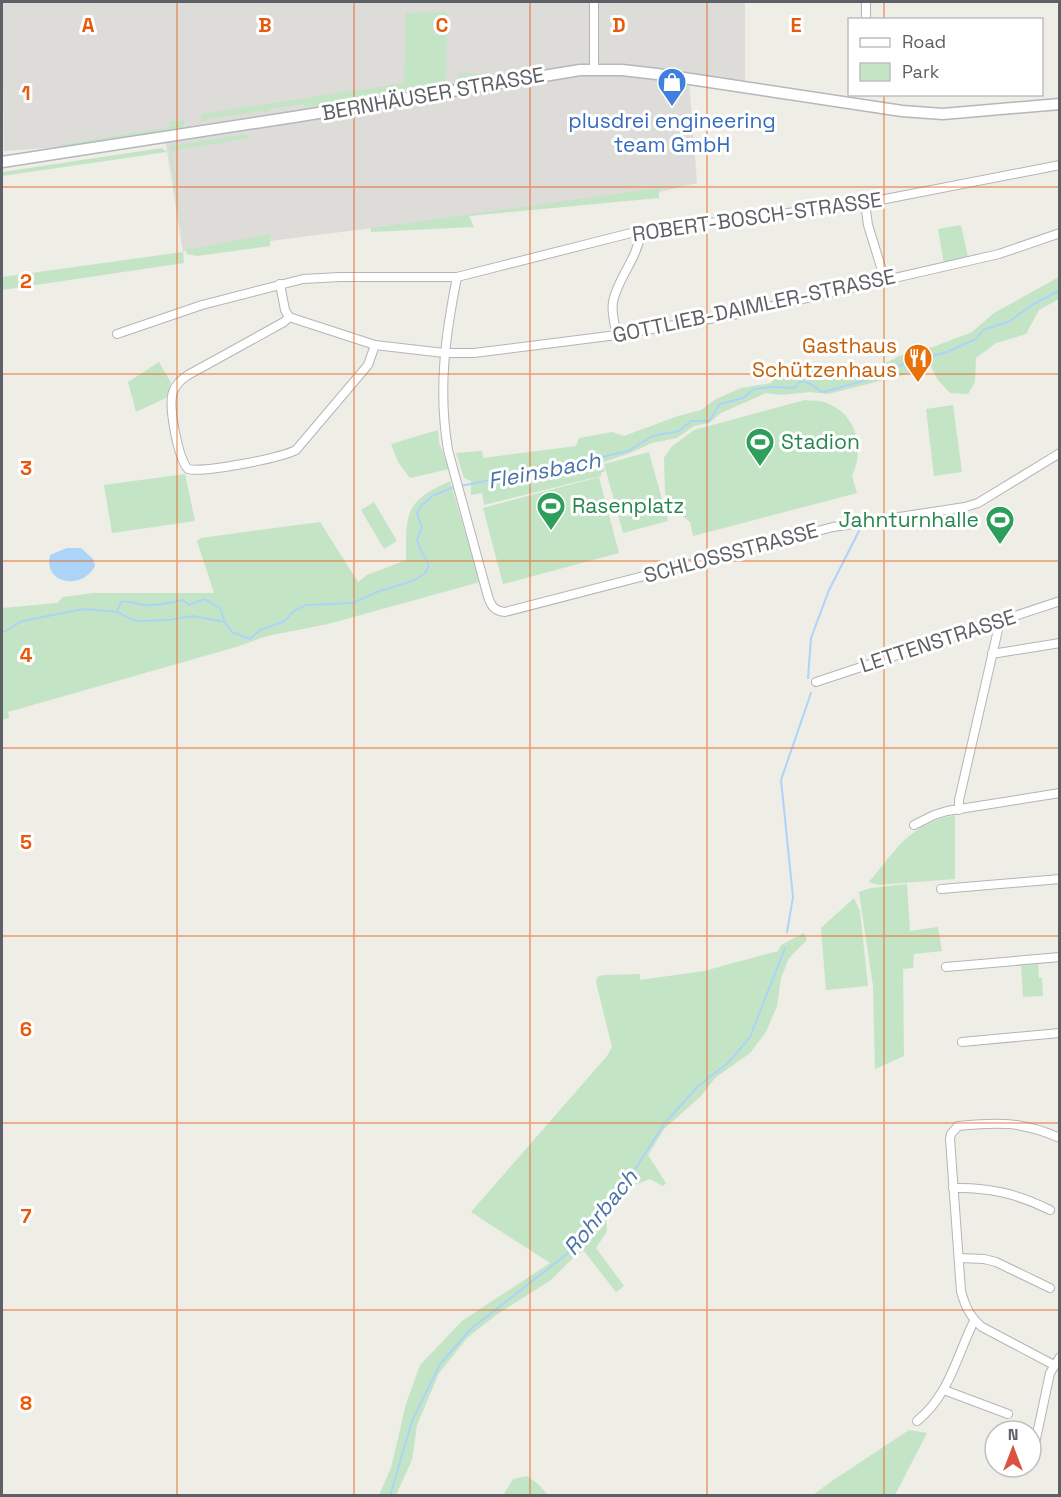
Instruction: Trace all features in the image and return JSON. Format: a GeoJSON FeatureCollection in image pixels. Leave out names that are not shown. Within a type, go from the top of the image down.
{"type":"FeatureCollection","features":[{"type":"Feature","properties":{"kind":"street"},"geometry":{"type":"LineString","coordinates":[[594,2],[594,69]]}},
{"type":"Feature","properties":{"kind":"street"},"geometry":{"type":"LineString","coordinates":[[866,2],[866,18]]}},
{"type":"Feature","properties":{"kind":"street","name":"BERNHÄUSER STRASSE"},"geometry":{"type":"LineString","coordinates":[[2,162],[320,113],[558,72],[594,69],[657,74],[865,100],[943,114],[1059,105]]}},
{"type":"Feature","properties":{"kind":"street","name":"ROBERT-BOSCH-STRASSE"},"geometry":{"type":"LineString","coordinates":[[117,333],[202,305],[303,279],[456,277],[640,232],[865,203],[1059,165]]}},
{"type":"Feature","properties":{"kind":"street"},"geometry":{"type":"LineString","coordinates":[[865,203],[868,225],[885,280]]}},
{"type":"Feature","properties":{"kind":"street"},"geometry":{"type":"LineString","coordinates":[[617,335],[612,309],[613,299],[639,246],[640,232]]}},
{"type":"Feature","properties":{"kind":"street","name":"GOTTLIEB-DAIMLER-STRASSE"},"geometry":{"type":"LineString","coordinates":[[289,317],[375,345],[444,353],[474,353],[617,335],[738,314],[999,254],[1059,233]]}},
{"type":"Feature","properties":{"kind":"street"},"geometry":{"type":"LineString","coordinates":[[444,353],[456,277]]}},
{"type":"Feature","properties":{"kind":"street"},"geometry":{"type":"LineString","coordinates":[[280,284],[285,310],[289,317],[284,322],[188,375],[177,383],[172,393],[172,410],[181,456],[188,470],[202,470],[279,456],[296,450],[368,365],[375,345]]}},
{"type":"Feature","properties":{"kind":"street","name":"SCHLOSSSTRASSE"},"geometry":{"type":"LineString","coordinates":[[444,353],[442,405],[448,450],[489,600],[493,608],[498,611],[505,612],[833,526],[965,507],[986,499],[1059,453]]}},
{"type":"Feature","properties":{"kind":"street","name":"LETTENSTRASSE"},"geometry":{"type":"LineString","coordinates":[[816,682],[1059,601]]}},
{"type":"Feature","properties":{"kind":"street"},"geometry":{"type":"LineString","coordinates":[[959,810],[959,800],[1000,621]]}},
{"type":"Feature","properties":{"kind":"street"},"geometry":{"type":"LineString","coordinates":[[992,654],[1059,645]]}},
{"type":"Feature","properties":{"kind":"street"},"geometry":{"type":"LineString","coordinates":[[914,825],[934,815],[1059,793]]}},
{"type":"Feature","properties":{"kind":"street"},"geometry":{"type":"LineString","coordinates":[[941,889],[1059,879]]}},
{"type":"Feature","properties":{"kind":"street"},"geometry":{"type":"LineString","coordinates":[[946,967],[1059,957]]}},
{"type":"Feature","properties":{"kind":"street"},"geometry":{"type":"LineString","coordinates":[[962,1042],[1059,1033]]}},
{"type":"Feature","properties":{"kind":"street"},"geometry":{"type":"LineString","coordinates":[[1054,1365],[974,1321],[964,1303],[950,1139],[958,1126],[1009,1123],[1023,1125],[1059,1138]]}},
{"type":"Feature","properties":{"kind":"street"},"geometry":{"type":"LineString","coordinates":[[953,1188],[993,1190],[1016,1195],[1050,1210]]}},
{"type":"Feature","properties":{"kind":"street"},"geometry":{"type":"LineString","coordinates":[[959,1258],[996,1262],[1050,1288]]}},
{"type":"Feature","properties":{"kind":"street"},"geometry":{"type":"LineString","coordinates":[[917,1421],[925,1415],[944,1390],[974,1321]]}},
{"type":"Feature","properties":{"kind":"street"},"geometry":{"type":"LineString","coordinates":[[1040,1419],[1050,1373],[1059,1357]]}},
{"type":"Feature","properties":{"kind":"street"},"geometry":{"type":"LineString","coordinates":[[944,1390],[1008,1414]]}},
{"type":"Feature","properties":{"kind":"shaded area"},"geometry":{"type":"Polygon","coordinates":[[[2,2],[745,2],[745,88],[689,80],[697,183],[616,200],[183,252],[165,138],[139,142],[4,151],[2,2]]]}},
{"type":"Feature","properties":{"kind":"green space"},"geometry":{"type":"Polygon","coordinates":[[[447,12],[446,83],[459,81],[459,73],[486,74],[487,81],[323,107],[323,105],[306,107],[303,104],[270,109],[268,113],[261,111],[207,119],[201,122],[201,114],[404,83],[406,13],[447,12]]]}},
{"type":"Feature","properties":{"kind":"green space"},"geometry":{"type":"Polygon","coordinates":[[[184,120],[184,125],[177,130],[65,148],[59,145],[170,127],[170,122],[184,120]]]}},
{"type":"Feature","properties":{"kind":"green space"},"geometry":{"type":"Polygon","coordinates":[[[246,134],[249,138],[171,151],[186,246],[191,249],[270,234],[270,246],[197,256],[187,254],[169,148],[246,134]]]}},
{"type":"Feature","properties":{"kind":"green space"},"geometry":{"type":"Polygon","coordinates":[[[162,148],[167,152],[2,176],[2,172],[162,148]]]}},
{"type":"Feature","properties":{"kind":"green space"},"geometry":{"type":"Polygon","coordinates":[[[659,188],[659,198],[469,216],[474,227],[371,232],[371,228],[659,188]]]}},
{"type":"Feature","properties":{"kind":"green space"},"geometry":{"type":"Polygon","coordinates":[[[961,225],[968,257],[944,264],[938,229],[961,225]]]}},
{"type":"Feature","properties":{"kind":"green space"},"geometry":{"type":"Polygon","coordinates":[[[183,252],[184,263],[2,290],[2,277],[183,252]]]}},
{"type":"Feature","properties":{"kind":"green space"},"geometry":{"type":"Polygon","coordinates":[[[1059,277],[1059,299],[1039,310],[1026,334],[996,343],[976,358],[975,382],[968,394],[950,393],[937,379],[929,362],[907,374],[828,394],[766,393],[721,413],[709,423],[694,426],[677,438],[652,443],[601,463],[605,471],[601,473],[601,476],[484,505],[482,493],[471,495],[471,481],[464,478],[456,453],[482,451],[483,458],[576,446],[579,438],[612,432],[624,436],[701,410],[716,399],[741,388],[771,383],[779,372],[808,363],[832,378],[869,371],[908,352],[933,347],[972,332],[994,313],[1059,277]]]}},
{"type":"Feature","properties":{"kind":"green space"},"geometry":{"type":"Polygon","coordinates":[[[159,362],[171,383],[166,398],[136,412],[128,382],[159,362]]]}},
{"type":"Feature","properties":{"kind":"green space","name":"Stadion"},"geometry":{"type":"Polygon","coordinates":[[[805,400],[822,401],[835,407],[851,423],[858,443],[856,465],[852,476],[857,493],[693,536],[690,522],[675,510],[665,494],[664,458],[671,447],[694,430],[805,400]]]}},
{"type":"Feature","properties":{"kind":"green space"},"geometry":{"type":"Polygon","coordinates":[[[953,405],[962,472],[934,476],[926,409],[953,405]]]}},
{"type":"Feature","properties":{"kind":"green space"},"geometry":{"type":"Polygon","coordinates":[[[438,430],[439,442],[449,469],[410,478],[398,462],[391,444],[438,430]]]}},
{"type":"Feature","properties":{"kind":"green space"},"geometry":{"type":"Polygon","coordinates":[[[649,452],[668,521],[623,533],[604,464],[649,452]]]}},
{"type":"Feature","properties":{"kind":"green space"},"geometry":{"type":"Polygon","coordinates":[[[185,474],[195,521],[112,533],[104,485],[185,474]]]}},
{"type":"Feature","properties":{"kind":"green space","name":"Rasenplatz"},"geometry":{"type":"Polygon","coordinates":[[[599,477],[619,553],[503,584],[483,508],[599,477]]]}},
{"type":"Feature","properties":{"kind":"green space"},"geometry":{"type":"Polygon","coordinates":[[[450,481],[480,582],[328,624],[267,636],[236,647],[8,712],[9,718],[2,720],[2,608],[57,603],[63,597],[94,593],[214,593],[197,541],[201,538],[320,522],[358,582],[367,575],[406,560],[406,531],[411,511],[424,496],[450,481]]]}},
{"type":"Feature","properties":{"kind":"green space"},"geometry":{"type":"Polygon","coordinates":[[[374,502],[397,541],[384,549],[361,510],[374,502]]]}},
{"type":"Feature","properties":{"kind":"green space"},"geometry":{"type":"Polygon","coordinates":[[[955,815],[955,879],[878,885],[869,882],[897,848],[915,832],[939,819],[955,815]]]}},
{"type":"Feature","properties":{"kind":"green space"},"geometry":{"type":"Polygon","coordinates":[[[907,884],[910,931],[938,927],[942,951],[914,954],[913,968],[903,969],[904,1056],[875,1069],[873,986],[859,892],[871,888],[907,884]]]}},
{"type":"Feature","properties":{"kind":"green space"},"geometry":{"type":"Polygon","coordinates":[[[854,898],[860,911],[868,986],[826,990],[821,928],[854,898]]]}},
{"type":"Feature","properties":{"kind":"green space"},"geometry":{"type":"Polygon","coordinates":[[[804,933],[807,940],[789,958],[781,978],[777,1006],[766,1032],[750,1053],[715,1078],[701,1096],[664,1129],[648,1155],[666,1183],[663,1186],[650,1179],[626,1188],[606,1218],[607,1231],[596,1248],[624,1286],[616,1292],[584,1251],[576,1255],[551,1280],[496,1315],[467,1338],[439,1373],[417,1425],[412,1460],[396,1495],[379,1495],[391,1468],[406,1404],[420,1365],[462,1321],[550,1263],[471,1212],[607,1056],[612,1047],[596,982],[597,977],[640,974],[640,980],[704,971],[778,951],[781,945],[804,933]]]}},
{"type":"Feature","properties":{"kind":"green space"},"geometry":{"type":"Polygon","coordinates":[[[1038,964],[1043,996],[1023,997],[1021,966],[1038,964]]]}},
{"type":"Feature","properties":{"kind":"green space"},"geometry":{"type":"Polygon","coordinates":[[[909,1430],[927,1433],[895,1495],[813,1495],[829,1483],[909,1430]]]}},
{"type":"Feature","properties":{"kind":"green space"},"geometry":{"type":"Polygon","coordinates":[[[527,1476],[548,1495],[503,1495],[513,1479],[527,1476]]]}},
{"type":"Feature","properties":{"kind":"water"},"geometry":{"type":"Polygon","coordinates":[[[67,548],[81,548],[93,559],[95,566],[82,579],[65,581],[52,573],[49,565],[50,555],[67,548]]]}},
{"type":"Feature","properties":{"kind":"waterway","name":"Fleinsbach"},"geometry":{"type":"LineString","coordinates":[[2,633],[22,621],[84,609],[117,612],[138,621],[193,616],[225,622],[232,632],[250,639],[260,630],[283,622],[294,611],[306,605],[353,603],[377,592],[415,580],[425,573],[429,565],[417,539],[422,528],[417,514],[420,507],[432,496],[451,488],[523,473],[571,470],[606,456],[628,451],[653,436],[679,431],[691,421],[709,421],[720,404],[743,398],[754,389],[792,388],[796,387],[799,382],[803,382],[823,392],[874,378],[905,363],[947,352],[976,339],[983,330],[1010,321],[1032,305],[1060,290]]}},
{"type":"Feature","properties":{"kind":"waterway","name":"Rohrbach"},"geometry":{"type":"LineString","coordinates":[[808,678],[811,638],[829,590],[859,531]]}},
{"type":"Feature","properties":{"kind":"waterway","name":"Fleinsbach"},"geometry":{"type":"LineString","coordinates":[[117,612],[121,602],[149,605],[183,600],[189,605],[204,599],[220,608],[225,622]]}},
{"type":"Feature","properties":{"kind":"waterway","name":"Rohrbach"},"geometry":{"type":"LineString","coordinates":[[787,932],[793,897],[781,780],[811,693]]}},
{"type":"Feature","properties":{"kind":"waterway","name":"Rohrbach"},"geometry":{"type":"LineString","coordinates":[[390,1496],[412,1421],[440,1364],[472,1328],[576,1247],[632,1174],[664,1124],[698,1086],[728,1063],[750,1037],[785,948]]}},
{"type":"Feature","properties":{"kind":"place","name":"plusdrei engineering team GmbH"},"geometry":{"type":"Point","coordinates":[672,108]}},
{"type":"Feature","properties":{"kind":"place","name":"Gasthaus Schützenhaus"},"geometry":{"type":"Point","coordinates":[918,384]}},
{"type":"Feature","properties":{"kind":"place","name":"Stadion"},"geometry":{"type":"Point","coordinates":[760,468]}},
{"type":"Feature","properties":{"kind":"place","name":"Rasenplatz"},"geometry":{"type":"Point","coordinates":[551,532]}},
{"type":"Feature","properties":{"kind":"place","name":"Jahnturnhalle"},"geometry":{"type":"Point","coordinates":[1000,546]}}]}
